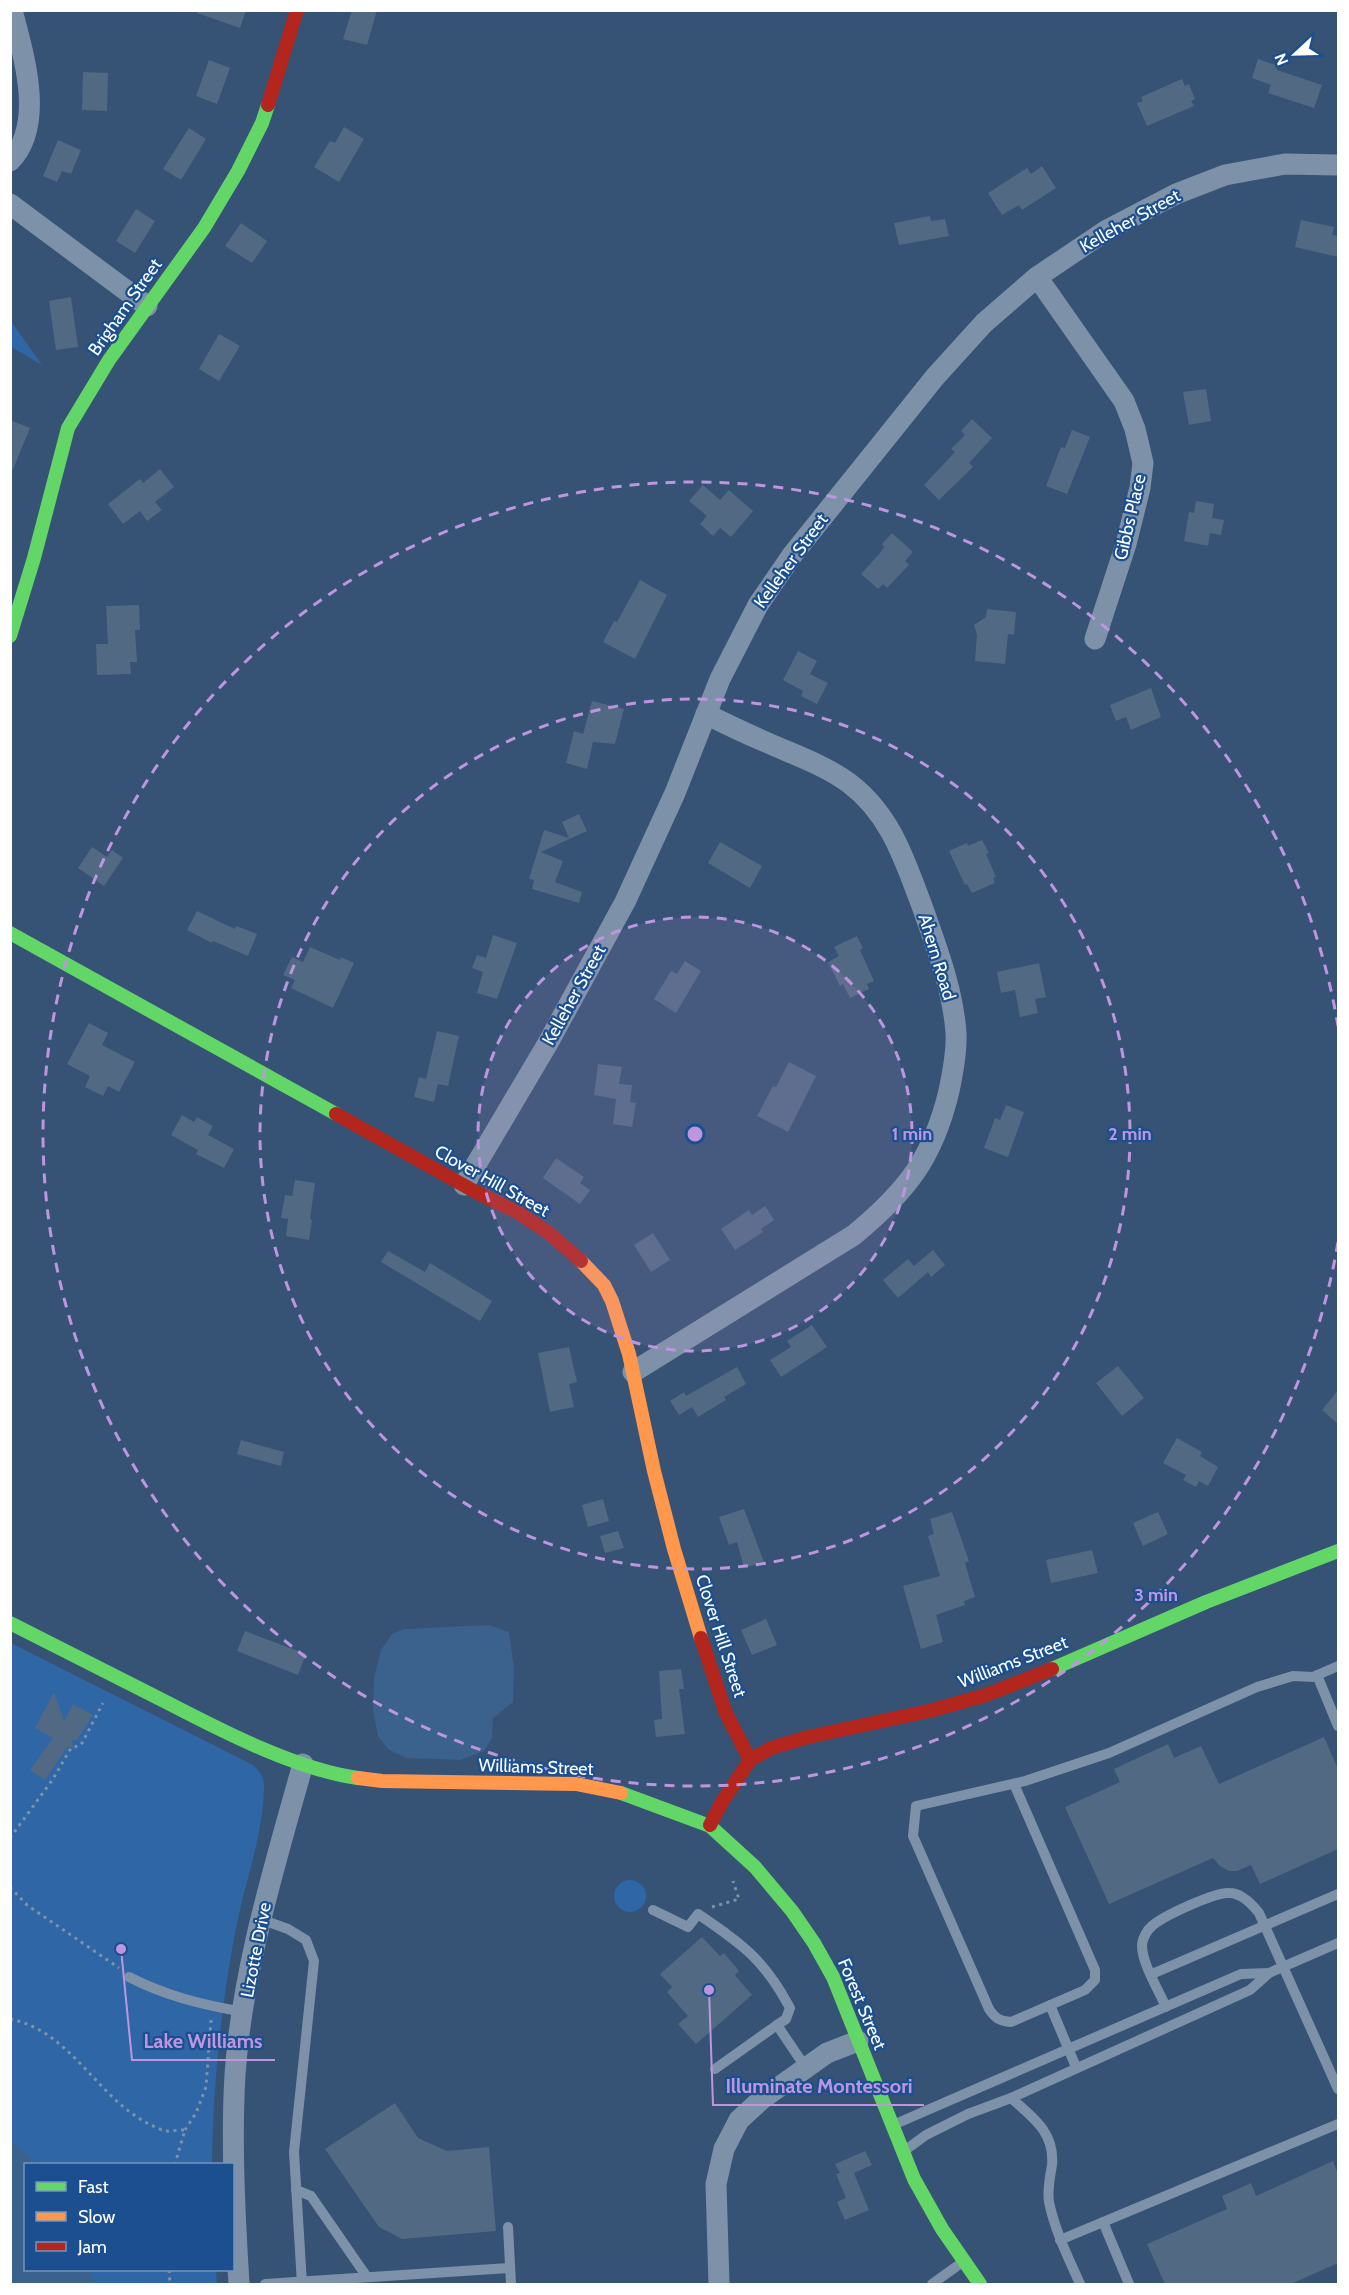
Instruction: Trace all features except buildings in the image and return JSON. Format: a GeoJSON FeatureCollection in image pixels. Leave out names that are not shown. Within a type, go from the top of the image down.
{"type":"FeatureCollection","features":[{"type":"Feature","properties":{"kind":"street"},"geometry":{"type":"LineString","coordinates":[[10,161],[24,139],[28,109],[24,55],[12,10]]}},
{"type":"Feature","properties":{"kind":"street","name":"Brigham Street"},"geometry":{"type":"LineString","coordinates":[[10,636],[34,558],[68,428],[109,360],[204,228],[243,161],[262,123],[297,10]]}},
{"type":"Feature","properties":{"kind":"street","name":"Kelleher Street"},"geometry":{"type":"LineString","coordinates":[[464,1185],[548,1043],[625,902],[675,793],[720,679],[758,605],[793,554],[935,377],[984,322],[1037,277],[1107,230],[1176,195],[1225,175],[1285,164],[1338,165]]}},
{"type":"Feature","properties":{"kind":"street"},"geometry":{"type":"LineString","coordinates":[[10,204],[147,306]]}},
{"type":"Feature","properties":{"kind":"street","name":"Gibbs Place"},"geometry":{"type":"LineString","coordinates":[[1037,277],[1124,401],[1135,429],[1143,463],[1140,488],[1126,544],[1095,639]]}},
{"type":"Feature","properties":{"kind":"street","name":"Ahern Road"},"geometry":{"type":"LineString","coordinates":[[633,1372],[854,1235],[887,1208],[916,1173],[934,1142],[955,1067],[956,1033],[950,990],[894,835],[874,809],[849,784],[820,765],[706,714]]}},
{"type":"Feature","properties":{"kind":"street","name":"Clover Hill Street"},"geometry":{"type":"LineString","coordinates":[[10,933],[539,1226],[594,1273],[604,1285],[612,1301],[633,1372],[656,1481],[674,1549],[721,1700],[750,1760]]}},
{"type":"Feature","properties":{"kind":"street","name":"Williams Street"},"geometry":{"type":"LineString","coordinates":[[10,1623],[228,1734],[303,1764],[343,1776],[382,1781],[550,1783],[607,1788],[635,1796],[710,1826],[722,1802],[750,1760],[771,1748],[808,1737],[933,1710],[1012,1685],[1206,1602],[1338,1551]]}},
{"type":"Feature","properties":{"kind":"street","name":"Lizotte Drive"},"geometry":{"type":"LineString","coordinates":[[239,2284],[235,2075],[260,1918],[303,1764]]}},
{"type":"Feature","properties":{"kind":"street","name":"Forest Street"},"geometry":{"type":"LineString","coordinates":[[710,1826],[776,1890],[811,1936],[833,1977],[923,2196],[980,2284]]}},
{"type":"Feature","properties":{"kind":"street"},"geometry":{"type":"LineString","coordinates":[[719,2284],[717,2184],[724,2150],[738,2120],[762,2099],[827,2053],[858,2041]]}},
{"type":"Feature","properties":{"kind":"lane"},"geometry":{"type":"LineString","coordinates":[[1014,1784],[1095,1970],[1095,1980],[1092,1985],[1011,2022],[1001,2021],[994,2017],[988,2008],[914,1836],[916,1806],[1014,1784],[1109,1753],[1257,1687],[1293,1676],[1317,1675],[1338,1666]]}},
{"type":"Feature","properties":{"kind":"lane"},"geometry":{"type":"LineString","coordinates":[[1317,1675],[1338,1726]]}},
{"type":"Feature","properties":{"kind":"lane"},"geometry":{"type":"LineString","coordinates":[[1167,2007],[1142,1946],[1145,1934],[1166,1917],[1220,1894],[1231,1893],[1241,1896],[1259,1913],[1338,2089]]}},
{"type":"Feature","properties":{"kind":"lane"},"geometry":{"type":"LineString","coordinates":[[1152,1974],[1338,1894]]}},
{"type":"Feature","properties":{"kind":"lane"},"geometry":{"type":"LineString","coordinates":[[653,1910],[688,1927],[698,1914],[704,1918],[753,1954],[776,1982],[790,2008],[786,2019],[715,2069]]}},
{"type":"Feature","properties":{"kind":"lane"},"geometry":{"type":"LineString","coordinates":[[260,1918],[288,1929],[306,1940],[314,1961],[294,2152],[302,2283]]}},
{"type":"Feature","properties":{"kind":"lane"},"geometry":{"type":"LineString","coordinates":[[893,2126],[1241,1974],[1269,1972],[1338,1943]]}},
{"type":"Feature","properties":{"kind":"lane"},"geometry":{"type":"LineString","coordinates":[[903,2152],[926,2135],[968,2114],[1011,2098],[1250,1990],[1269,1972]]}},
{"type":"Feature","properties":{"kind":"lane"},"geometry":{"type":"LineString","coordinates":[[129,1977],[152,1989],[195,2003],[244,2012]]}},
{"type":"Feature","properties":{"kind":"lane"},"geometry":{"type":"LineString","coordinates":[[1050,2005],[1076,2067]]}},
{"type":"Feature","properties":{"kind":"lane"},"geometry":{"type":"LineString","coordinates":[[777,2025],[806,2068]]}},
{"type":"Feature","properties":{"kind":"lane"},"geometry":{"type":"LineString","coordinates":[[1011,2098],[1045,2129],[1050,2140],[1053,2156],[1048,2198],[1054,2225],[1080,2284]]}},
{"type":"Feature","properties":{"kind":"lane"},"geometry":{"type":"LineString","coordinates":[[1060,2240],[1338,2124]]}},
{"type":"Feature","properties":{"kind":"lane"},"geometry":{"type":"LineString","coordinates":[[296,2190],[311,2196],[367,2277]]}},
{"type":"Feature","properties":{"kind":"lane"},"geometry":{"type":"LineString","coordinates":[[1103,2222],[1129,2284]]}},
{"type":"Feature","properties":{"kind":"lane"},"geometry":{"type":"LineString","coordinates":[[508,2227],[511,2284]]}},
{"type":"Feature","properties":{"kind":"lane"},"geometry":{"type":"LineString","coordinates":[[932,2284],[964,2261]]}},
{"type":"Feature","properties":{"kind":"lane"},"geometry":{"type":"LineString","coordinates":[[265,2284],[509,2268]]}},
{"type":"Feature","properties":{"kind":"lane"},"geometry":{"type":"LineString","coordinates":[[452,2272],[452,2284]]}},
{"type":"Feature","properties":{"kind":"path"},"geometry":{"type":"LineString","coordinates":[[10,1838],[53,1779],[71,1748],[81,1745],[103,1703]]}},
{"type":"Feature","properties":{"kind":"path"},"geometry":{"type":"LineString","coordinates":[[704,1918],[713,1906],[739,1899],[732,1877],[735,1874]]}},
{"type":"Feature","properties":{"kind":"path"},"geometry":{"type":"LineString","coordinates":[[10,1887],[27,1905],[110,1960],[129,1977]]}},
{"type":"Feature","properties":{"kind":"path"},"geometry":{"type":"LineString","coordinates":[[175,2163],[184,2130],[196,2113],[206,2087],[209,2028],[214,2007]]}},
{"type":"Feature","properties":{"kind":"path"},"geometry":{"type":"LineString","coordinates":[[10,2019],[21,2021],[44,2032],[72,2054],[136,2117],[164,2131],[184,2130]]}},
{"type":"Feature","properties":{"kind":"shaded area"},"geometry":{"type":"Polygon","coordinates":[[[11,321],[42,365],[11,347],[11,321]]]}},
{"type":"Feature","properties":{"kind":"shaded area"},"geometry":{"type":"Polygon","coordinates":[[[489,1625],[509,1632],[514,1669],[513,1702],[493,1718],[492,1738],[484,1751],[460,1760],[406,1758],[388,1749],[378,1736],[373,1710],[374,1677],[381,1650],[392,1634],[404,1629],[489,1625]]]}},
{"type":"Feature","properties":{"kind":"shaded area"},"geometry":{"type":"Polygon","coordinates":[[[11,1643],[253,1765],[263,1778],[264,1789],[260,1824],[236,1928],[222,2016],[216,2075],[212,2163],[24,2163],[24,2271],[216,2271],[217,2284],[11,2284],[11,1643]]]}},
{"type":"Feature","properties":{"kind":"shaded area"},"geometry":{"type":"Polygon","coordinates":[[[630,1880],[641,1885],[646,1896],[641,1907],[630,1912],[619,1907],[614,1896],[619,1885],[630,1880]]]}},
{"type":"Feature","properties":{"kind":"shaded area"},"geometry":{"type":"Polygon","coordinates":[[[11,2142],[37,2163],[24,2163],[24,2271],[91,2271],[94,2284],[11,2284],[11,2142]]]}},
{"type":"Feature","properties":{"kind":"traffic: fast"},"geometry":{"type":"LineString","coordinates":[[10,636],[34,558],[68,428],[109,360],[204,228],[238,171],[262,123],[268,105]]}},
{"type":"Feature","properties":{"kind":"traffic: fast"},"geometry":{"type":"LineString","coordinates":[[10,933],[336,1114]]}},
{"type":"Feature","properties":{"kind":"traffic: fast"},"geometry":{"type":"LineString","coordinates":[[1052,1669],[1206,1602],[1338,1551]]}},
{"type":"Feature","properties":{"kind":"traffic: fast"},"geometry":{"type":"LineString","coordinates":[[10,1623],[262,1748],[311,1767],[358,1778]]}},
{"type":"Feature","properties":{"kind":"traffic: fast"},"geometry":{"type":"LineString","coordinates":[[621,1793],[710,1826],[755,1867],[792,1911],[814,1943],[833,1977],[914,2179],[942,2229],[980,2284]]}},
{"type":"Feature","properties":{"kind":"traffic: slow"},"geometry":{"type":"LineString","coordinates":[[581,1261],[604,1285],[612,1301],[629,1354],[654,1471],[674,1549],[701,1638]]}},
{"type":"Feature","properties":{"kind":"traffic: slow"},"geometry":{"type":"LineString","coordinates":[[358,1778],[382,1781],[576,1784],[621,1793]]}},
{"type":"Feature","properties":{"kind":"traffic: jam"},"geometry":{"type":"LineString","coordinates":[[268,105],[297,10]]}},
{"type":"Feature","properties":{"kind":"traffic: jam"},"geometry":{"type":"LineString","coordinates":[[336,1114],[474,1191],[519,1213],[550,1234],[581,1261]]}},
{"type":"Feature","properties":{"kind":"traffic: jam"},"geometry":{"type":"LineString","coordinates":[[701,1638],[725,1711],[750,1760]]}},
{"type":"Feature","properties":{"kind":"traffic: jam"},"geometry":{"type":"LineString","coordinates":[[710,1825],[722,1802],[750,1760],[771,1748],[808,1737],[933,1710],[986,1695],[1052,1669]]}},
{"type":"Feature","properties":{"kind":"place","name":"Lake Williams"},"geometry":{"type":"Point","coordinates":[121,1949]}},
{"type":"Feature","properties":{"kind":"place","name":"Illuminate Montessori"},"geometry":{"type":"Point","coordinates":[709,1990]}}]}
